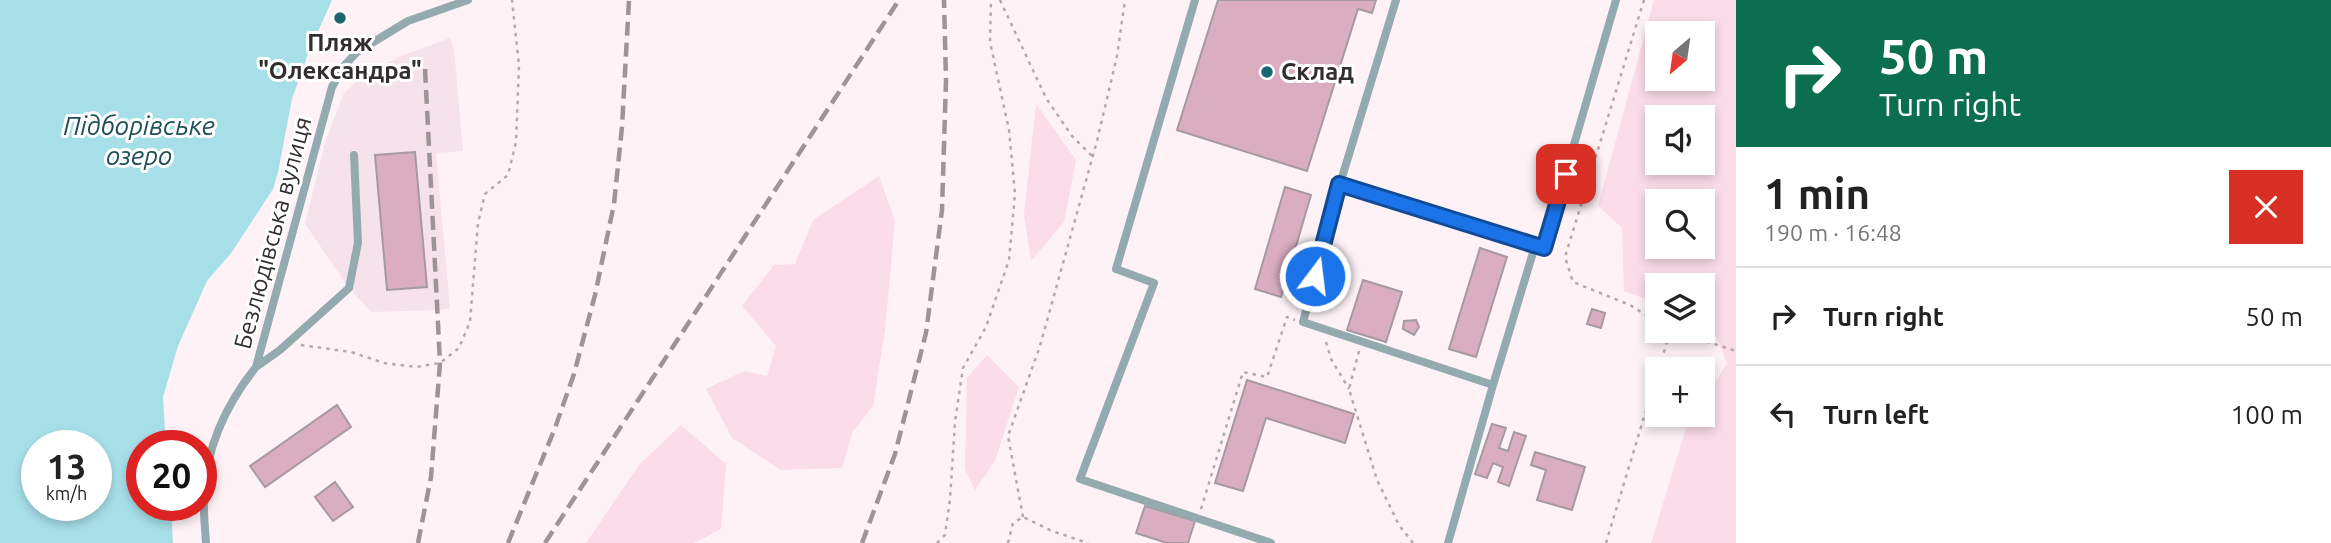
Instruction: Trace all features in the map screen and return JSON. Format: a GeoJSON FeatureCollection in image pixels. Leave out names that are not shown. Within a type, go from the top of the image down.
{"type":"FeatureCollection","features":[{"type":"Feature","properties":{"kind":"lane","name":"Безлюдівська вулиця"},"geometry":{"type":"LineString","coordinates":[[206,543],[204,495],[208,462],[215,439],[237,393],[256,367],[332,87],[357,51],[408,21],[468,0]]}},
{"type":"Feature","properties":{"kind":"lane"},"geometry":{"type":"LineString","coordinates":[[1195,0],[1116,269],[1154,283],[1080,479],[1271,543]]}},
{"type":"Feature","properties":{"kind":"lane"},"geometry":{"type":"LineString","coordinates":[[1396,0],[1339,184],[1303,322],[1493,386]]}},
{"type":"Feature","properties":{"kind":"lane"},"geometry":{"type":"LineString","coordinates":[[1339,184],[1544,248],[1616,0]]}},
{"type":"Feature","properties":{"kind":"lane"},"geometry":{"type":"LineString","coordinates":[[256,367],[349,288],[358,243],[354,155]]}},
{"type":"Feature","properties":{"kind":"lane"},"geometry":{"type":"LineString","coordinates":[[1448,543],[1535,246]]}},
{"type":"Feature","properties":{"kind":"path"},"geometry":{"type":"LineString","coordinates":[[287,343],[351,352],[384,363],[416,367],[440,363],[459,348],[470,323],[478,223],[485,194],[508,175],[516,142],[519,65],[512,0]]}},
{"type":"Feature","properties":{"kind":"path"},"geometry":{"type":"LineString","coordinates":[[937,543],[945,535],[955,422],[963,368],[986,327],[1009,260],[1015,194],[1009,130],[990,41],[991,0]]}},
{"type":"Feature","properties":{"kind":"path"},"geometry":{"type":"LineString","coordinates":[[1000,0],[1046,98],[1072,136],[1093,156]]}},
{"type":"Feature","properties":{"kind":"path"},"geometry":{"type":"LineString","coordinates":[[1023,517],[1008,436],[1040,346],[1093,156],[1117,56],[1125,0]]}},
{"type":"Feature","properties":{"kind":"path"},"geometry":{"type":"LineString","coordinates":[[1644,0],[1565,257],[1573,282],[1630,305],[1645,314]]}},
{"type":"Feature","properties":{"kind":"path"},"geometry":{"type":"LineString","coordinates":[[1198,519],[1243,372],[1267,377],[1287,317],[1303,322]]}},
{"type":"Feature","properties":{"kind":"path"},"geometry":{"type":"LineString","coordinates":[[1323,329],[1331,359],[1349,389],[1377,480],[1399,525],[1413,543]]}},
{"type":"Feature","properties":{"kind":"path"},"geometry":{"type":"LineString","coordinates":[[1349,389],[1362,342]]}},
{"type":"Feature","properties":{"kind":"path"},"geometry":{"type":"LineString","coordinates":[[1710,343],[1736,351]]}},
{"type":"Feature","properties":{"kind":"path"},"geometry":{"type":"LineString","coordinates":[[1606,543],[1645,415]]}},
{"type":"Feature","properties":{"kind":"path"},"geometry":{"type":"LineString","coordinates":[[1008,543],[1013,523],[1023,517]]}},
{"type":"Feature","properties":{"kind":"path"},"geometry":{"type":"LineString","coordinates":[[1023,517],[1052,531],[1088,543]]}},
{"type":"Feature","properties":{"kind":"shaded area"},"geometry":{"type":"Polygon","coordinates":[[[1654,0],[1736,0],[1736,543],[1651,543],[1685,431],[1688,427],[1715,427],[1715,382],[1727,363],[1715,334],[1715,273],[1645,273],[1645,299],[1624,291],[1622,228],[1598,206],[1645,33],[1645,91],[1715,91],[1715,21],[1648,21],[1654,0]]]}},
{"type":"Feature","properties":{"kind":"shaded area"},"geometry":{"type":"Polygon","coordinates":[[[450,38],[454,49],[463,151],[436,153],[450,308],[371,312],[349,288],[305,224],[325,143],[344,93],[361,77],[399,57],[450,38]]]}},
{"type":"Feature","properties":{"kind":"shaded area"},"geometry":{"type":"Polygon","coordinates":[[[1036,104],[1076,160],[1064,222],[1031,261],[1024,214],[1036,104]]]}},
{"type":"Feature","properties":{"kind":"shaded area"},"geometry":{"type":"Polygon","coordinates":[[[879,176],[895,221],[885,330],[873,406],[852,433],[842,468],[781,470],[732,438],[706,389],[744,371],[767,376],[776,346],[742,306],[774,265],[795,264],[813,220],[879,176]]]}},
{"type":"Feature","properties":{"kind":"shaded area"},"geometry":{"type":"Polygon","coordinates":[[[987,355],[1019,387],[995,461],[975,490],[965,469],[967,378],[987,355]]]}},
{"type":"Feature","properties":{"kind":"shaded area"},"geometry":{"type":"Polygon","coordinates":[[[681,425],[726,464],[721,529],[694,543],[586,543],[639,465],[681,425]]]}},
{"type":"Feature","properties":{"kind":"water","name":"Підборівське озеро"},"geometry":{"type":"Polygon","coordinates":[[[0,0],[332,0],[292,99],[273,189],[232,252],[207,281],[178,346],[163,397],[165,430],[126,430],[126,521],[172,521],[173,543],[0,543],[0,0]]]}},
{"type":"Feature","properties":{"kind":"building","name":"Склад"},"geometry":{"type":"Polygon","coordinates":[[[1218,0],[1376,0],[1372,13],[1358,9],[1307,171],[1177,130],[1218,0]]]}},
{"type":"Feature","properties":{"kind":"building"},"geometry":{"type":"Polygon","coordinates":[[[415,152],[427,287],[387,290],[375,155],[415,152]]]}},
{"type":"Feature","properties":{"kind":"building"},"geometry":{"type":"Polygon","coordinates":[[[1285,187],[1311,195],[1281,297],[1255,289],[1285,187]]]}},
{"type":"Feature","properties":{"kind":"building"},"geometry":{"type":"Polygon","coordinates":[[[1480,248],[1507,257],[1476,357],[1449,349],[1480,248]]]}},
{"type":"Feature","properties":{"kind":"building"},"geometry":{"type":"Polygon","coordinates":[[[1363,280],[1402,292],[1386,342],[1347,330],[1363,280]]]}},
{"type":"Feature","properties":{"kind":"building"},"geometry":{"type":"Polygon","coordinates":[[[1592,309],[1605,313],[1601,328],[1587,324],[1592,309]]]}},
{"type":"Feature","properties":{"kind":"building"},"geometry":{"type":"Polygon","coordinates":[[[1416,320],[1419,327],[1414,335],[1403,329],[1404,321],[1416,320]]]}},
{"type":"Feature","properties":{"kind":"building"},"geometry":{"type":"Polygon","coordinates":[[[1247,380],[1354,414],[1345,443],[1266,418],[1243,491],[1215,483],[1247,380]]]}},
{"type":"Feature","properties":{"kind":"building"},"geometry":{"type":"Polygon","coordinates":[[[337,405],[351,427],[265,487],[250,466],[337,405]]]}},
{"type":"Feature","properties":{"kind":"building"},"geometry":{"type":"Polygon","coordinates":[[[1492,424],[1506,428],[1499,448],[1508,451],[1514,432],[1526,436],[1509,486],[1498,482],[1503,467],[1493,463],[1487,478],[1475,474],[1492,424]]]}},
{"type":"Feature","properties":{"kind":"building"},"geometry":{"type":"Polygon","coordinates":[[[1535,452],[1585,467],[1572,510],[1537,500],[1546,470],[1531,465],[1535,452]]]}},
{"type":"Feature","properties":{"kind":"building"},"geometry":{"type":"Polygon","coordinates":[[[335,482],[353,507],[333,521],[315,497],[335,482]]]}},
{"type":"Feature","properties":{"kind":"building"},"geometry":{"type":"Polygon","coordinates":[[[1145,506],[1195,521],[1188,543],[1167,543],[1136,533],[1145,506]]]}},
{"type":"Feature","properties":{"kind":"railway"},"geometry":{"type":"LineString","coordinates":[[508,543],[574,374],[595,295],[614,204],[622,127],[629,0]]}},
{"type":"Feature","properties":{"kind":"railway"},"geometry":{"type":"LineString","coordinates":[[545,543],[899,0]]}},
{"type":"Feature","properties":{"kind":"railway"},"geometry":{"type":"LineString","coordinates":[[862,543],[895,454],[926,333],[942,210],[946,80],[944,0]]}},
{"type":"Feature","properties":{"kind":"railway"},"geometry":{"type":"LineString","coordinates":[[418,543],[431,477],[440,363],[425,69]]}},
{"type":"Feature","properties":{"kind":"place","name":"Пляж \"Олександра\""},"geometry":{"type":"Point","coordinates":[340,18]}},
{"type":"Feature","properties":{"kind":"place","name":"Склад"},"geometry":{"type":"Point","coordinates":[1267,72]}},
{"type":"Feature","properties":{"kind":"route"},"geometry":{"type":"LineString","coordinates":[[1315,276],[1339,184],[1544,248],[1566,174]]}}]}
